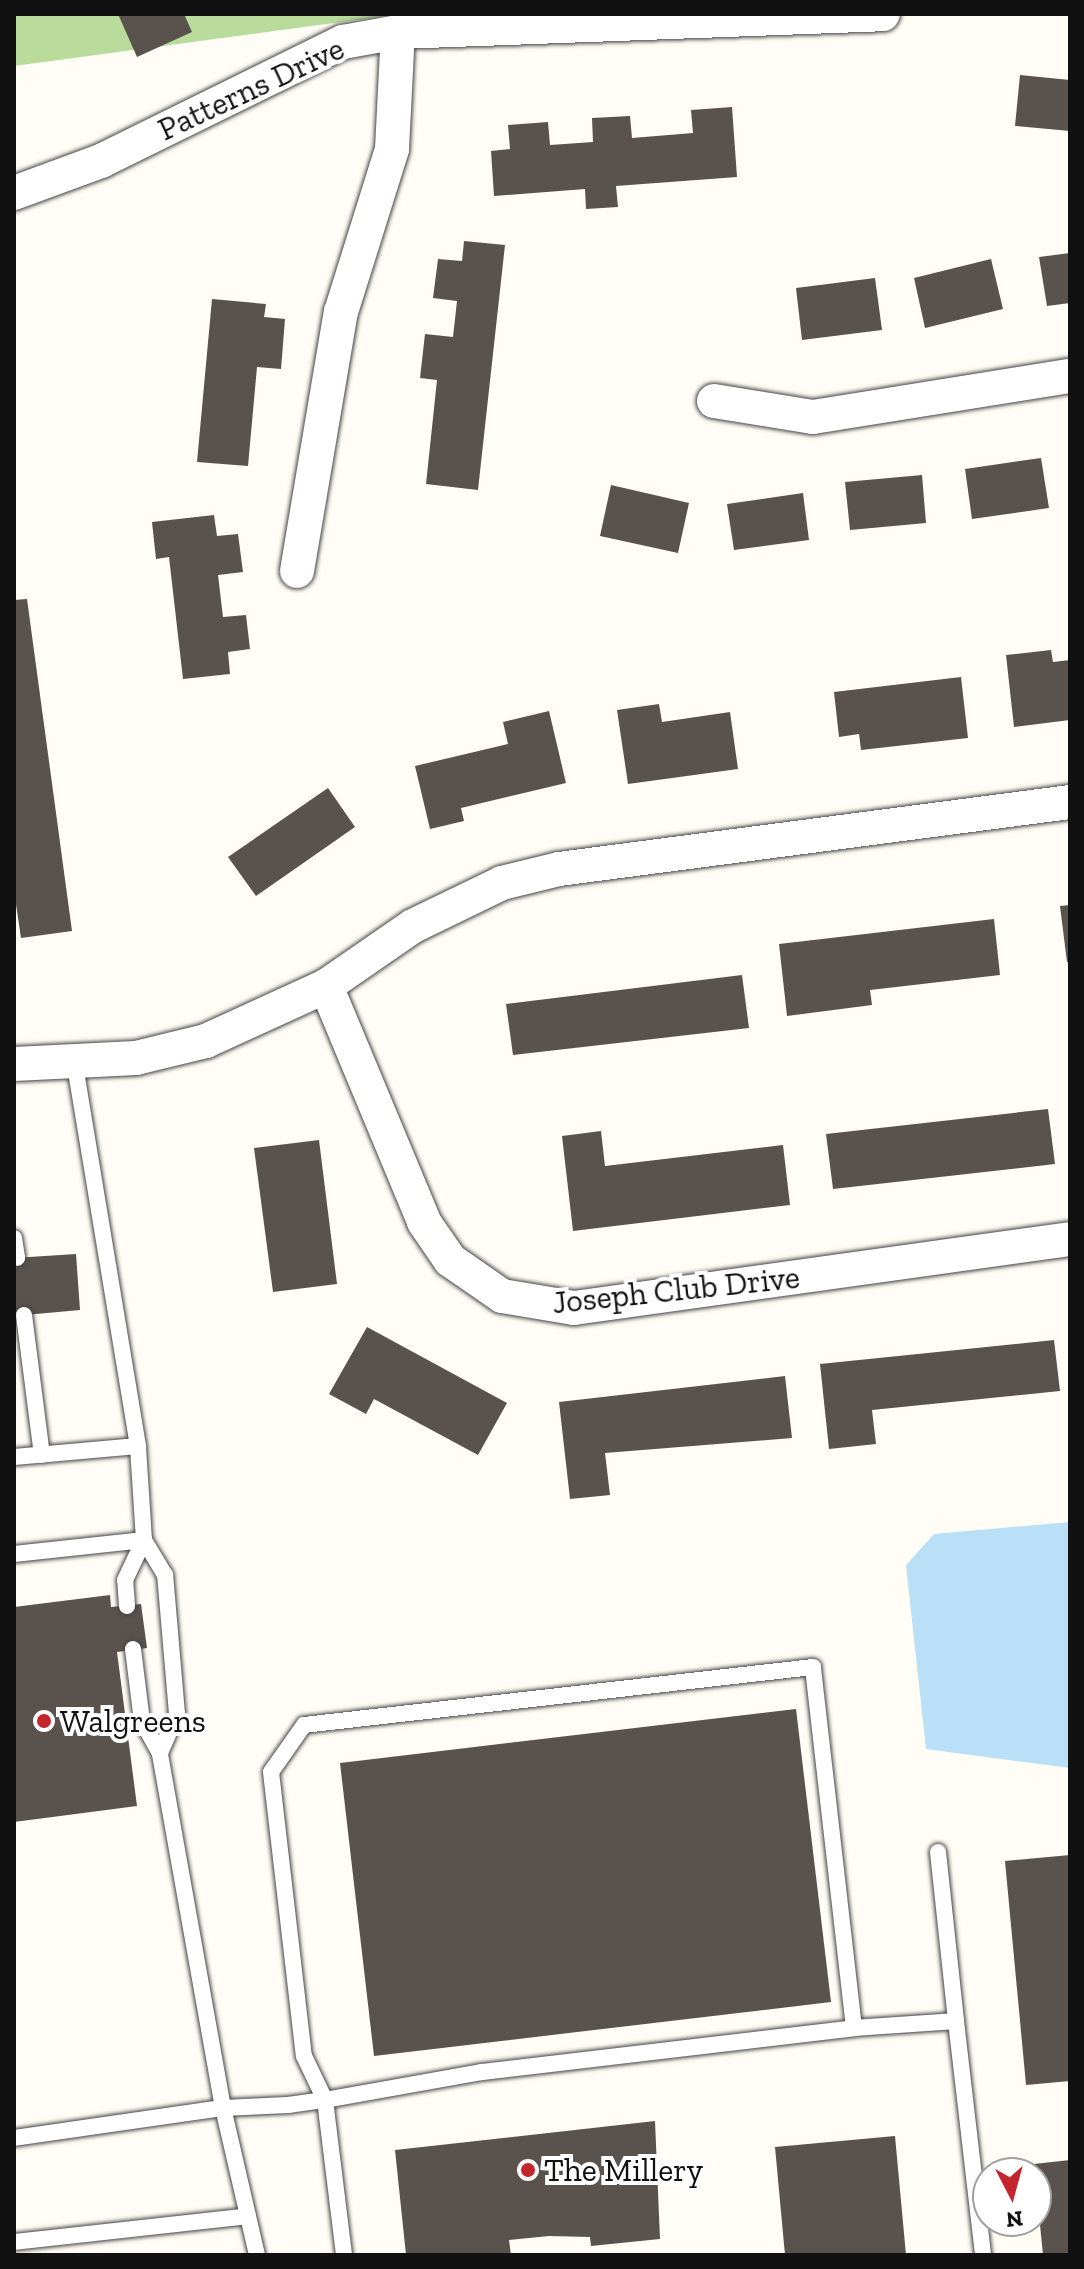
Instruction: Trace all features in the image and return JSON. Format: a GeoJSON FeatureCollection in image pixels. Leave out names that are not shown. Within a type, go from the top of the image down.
{"type":"FeatureCollection","features":[{"type":"Feature","properties":{"kind":"street","name":"Patterns Drive"},"geometry":{"type":"LineString","coordinates":[[14,193],[101,161],[343,42],[398,32],[883,14]]}},
{"type":"Feature","properties":{"kind":"street"},"geometry":{"type":"LineString","coordinates":[[297,571],[341,312],[392,149],[398,32]]}},
{"type":"Feature","properties":{"kind":"street"},"geometry":{"type":"LineString","coordinates":[[714,401],[813,417],[1070,376]]}},
{"type":"Feature","properties":{"kind":"street"},"geometry":{"type":"LineString","coordinates":[[14,1064],[74,1058],[136,1058],[206,1041],[326,986],[413,926],[517,879],[1070,802]]}},
{"type":"Feature","properties":{"kind":"street","name":"Joseph Club Drive"},"geometry":{"type":"LineString","coordinates":[[326,986],[424,1222],[450,1260],[502,1296],[574,1308],[1070,1239]]}},
{"type":"Feature","properties":{"kind":"lane"},"geometry":{"type":"LineString","coordinates":[[74,1058],[138,1446],[144,1540],[165,1575],[177,1714],[160,1753]]}},
{"type":"Feature","properties":{"kind":"lane"},"geometry":{"type":"LineString","coordinates":[[14,1238],[17,1258]]}},
{"type":"Feature","properties":{"kind":"lane"},"geometry":{"type":"LineString","coordinates":[[24,1315],[42,1455]]}},
{"type":"Feature","properties":{"kind":"lane"},"geometry":{"type":"LineString","coordinates":[[14,1457],[138,1446]]}},
{"type":"Feature","properties":{"kind":"lane"},"geometry":{"type":"LineString","coordinates":[[14,1554],[144,1540]]}},
{"type":"Feature","properties":{"kind":"lane"},"geometry":{"type":"LineString","coordinates":[[127,1606],[125,1580],[144,1540]]}},
{"type":"Feature","properties":{"kind":"lane"},"geometry":{"type":"LineString","coordinates":[[133,1649],[142,1721],[160,1753],[176,1868],[223,2108],[257,2255]]}},
{"type":"Feature","properties":{"kind":"lane"},"geometry":{"type":"LineString","coordinates":[[344,2255],[325,2100],[304,2056],[271,1772],[304,1725],[813,1667],[854,2028]]}},
{"type":"Feature","properties":{"kind":"lane"},"geometry":{"type":"LineString","coordinates":[[938,1852],[983,2255]]}},
{"type":"Feature","properties":{"kind":"lane"},"geometry":{"type":"LineString","coordinates":[[14,2138],[223,2108],[325,2100],[482,2072],[854,2028],[956,2021]]}},
{"type":"Feature","properties":{"kind":"lane"},"geometry":{"type":"LineString","coordinates":[[14,2242],[248,2216]]}},
{"type":"Feature","properties":{"kind":"green space"},"geometry":{"type":"Polygon","coordinates":[[[14,14],[400,14],[14,66],[14,14]]]}},
{"type":"Feature","properties":{"kind":"water"},"geometry":{"type":"Polygon","coordinates":[[[1070,1522],[1070,1768],[926,1749],[906,1565],[934,1534],[1070,1522]]]}},
{"type":"Feature","properties":{"kind":"building"},"geometry":{"type":"Polygon","coordinates":[[[118,14],[184,14],[192,32],[137,57],[118,14]]]}},
{"type":"Feature","properties":{"kind":"building"},"geometry":{"type":"Polygon","coordinates":[[[1020,75],[1070,80],[1070,131],[1015,126],[1020,75]]]}},
{"type":"Feature","properties":{"kind":"building"},"geometry":{"type":"Polygon","coordinates":[[[732,107],[737,177],[616,186],[618,207],[586,209],[585,189],[494,196],[491,151],[510,149],[508,125],[548,122],[550,145],[593,142],[592,118],[630,116],[632,138],[693,133],[691,110],[732,107]]]}},
{"type":"Feature","properties":{"kind":"building"},"geometry":{"type":"Polygon","coordinates":[[[464,241],[505,245],[478,490],[426,484],[437,380],[420,378],[425,334],[453,337],[457,301],[433,298],[438,259],[462,261],[464,241]]]}},
{"type":"Feature","properties":{"kind":"building"},"geometry":{"type":"Polygon","coordinates":[[[1070,253],[1070,303],[1047,306],[1039,257],[1070,253]]]}},
{"type":"Feature","properties":{"kind":"building"},"geometry":{"type":"Polygon","coordinates":[[[991,259],[1003,309],[925,328],[914,278],[991,259]]]}},
{"type":"Feature","properties":{"kind":"building"},"geometry":{"type":"Polygon","coordinates":[[[875,278],[882,330],[802,340],[796,288],[875,278]]]}},
{"type":"Feature","properties":{"kind":"building"},"geometry":{"type":"Polygon","coordinates":[[[212,299],[266,304],[264,317],[285,319],[281,369],[257,367],[248,466],[197,462],[212,299]]]}},
{"type":"Feature","properties":{"kind":"building"},"geometry":{"type":"Polygon","coordinates":[[[1041,458],[1049,508],[972,519],[965,469],[1041,458]]]}},
{"type":"Feature","properties":{"kind":"building"},"geometry":{"type":"Polygon","coordinates":[[[922,475],[926,523],[850,530],[845,482],[922,475]]]}},
{"type":"Feature","properties":{"kind":"building"},"geometry":{"type":"Polygon","coordinates":[[[611,485],[689,503],[678,553],[600,536],[611,485]]]}},
{"type":"Feature","properties":{"kind":"building"},"geometry":{"type":"Polygon","coordinates":[[[803,493],[809,540],[734,550],[727,504],[803,493]]]}},
{"type":"Feature","properties":{"kind":"building"},"geometry":{"type":"Polygon","coordinates":[[[214,515],[217,536],[238,534],[243,572],[218,575],[223,617],[246,615],[250,649],[228,652],[230,674],[183,679],[169,557],[156,559],[152,522],[214,515]]]}},
{"type":"Feature","properties":{"kind":"building"},"geometry":{"type":"Polygon","coordinates":[[[27,599],[72,931],[21,938],[14,891],[14,600],[27,599]]]}},
{"type":"Feature","properties":{"kind":"building"},"geometry":{"type":"Polygon","coordinates":[[[1051,650],[1053,662],[1070,660],[1070,720],[1014,727],[1006,655],[1051,650]]]}},
{"type":"Feature","properties":{"kind":"building"},"geometry":{"type":"Polygon","coordinates":[[[961,677],[968,738],[861,750],[859,734],[839,737],[834,692],[961,677]]]}},
{"type":"Feature","properties":{"kind":"building"},"geometry":{"type":"Polygon","coordinates":[[[659,704],[662,722],[730,712],[738,769],[628,784],[617,710],[659,704]]]}},
{"type":"Feature","properties":{"kind":"building"},"geometry":{"type":"Polygon","coordinates":[[[549,711],[566,783],[461,808],[464,821],[430,829],[415,766],[508,744],[503,722],[549,711]]]}},
{"type":"Feature","properties":{"kind":"building"},"geometry":{"type":"Polygon","coordinates":[[[328,788],[355,827],[256,896],[228,857],[328,788]]]}},
{"type":"Feature","properties":{"kind":"building"},"geometry":{"type":"Polygon","coordinates":[[[1070,905],[1070,962],[1067,962],[1060,906],[1070,905]]]}},
{"type":"Feature","properties":{"kind":"building"},"geometry":{"type":"Polygon","coordinates":[[[994,919],[1000,975],[870,990],[872,1005],[787,1016],[779,944],[994,919]]]}},
{"type":"Feature","properties":{"kind":"building"},"geometry":{"type":"Polygon","coordinates":[[[742,975],[749,1028],[513,1055],[506,1004],[742,975]]]}},
{"type":"Feature","properties":{"kind":"building"},"geometry":{"type":"Polygon","coordinates":[[[1048,1109],[1055,1164],[833,1189],[826,1134],[1048,1109]]]}},
{"type":"Feature","properties":{"kind":"building"},"geometry":{"type":"Polygon","coordinates":[[[601,1131],[605,1166],[783,1145],[790,1205],[573,1231],[562,1136],[601,1131]]]}},
{"type":"Feature","properties":{"kind":"building"},"geometry":{"type":"Polygon","coordinates":[[[319,1140],[337,1284],[273,1292],[254,1148],[319,1140]]]}},
{"type":"Feature","properties":{"kind":"building"},"geometry":{"type":"Polygon","coordinates":[[[76,1254],[80,1310],[14,1316],[14,1258],[76,1254]]]}},
{"type":"Feature","properties":{"kind":"building"},"geometry":{"type":"Polygon","coordinates":[[[367,1327],[507,1403],[478,1455],[374,1399],[366,1414],[329,1394],[367,1327]]]}},
{"type":"Feature","properties":{"kind":"building"},"geometry":{"type":"Polygon","coordinates":[[[1054,1340],[1060,1391],[872,1410],[876,1444],[829,1449],[820,1364],[1054,1340]]]}},
{"type":"Feature","properties":{"kind":"building"},"geometry":{"type":"Polygon","coordinates":[[[785,1376],[792,1438],[605,1453],[610,1495],[570,1499],[559,1402],[785,1376]]]}},
{"type":"Feature","properties":{"kind":"building"},"geometry":{"type":"Polygon","coordinates":[[[110,1595],[111,1607],[141,1604],[147,1648],[117,1652],[137,1806],[14,1822],[14,1607],[110,1595]]]}},
{"type":"Feature","properties":{"kind":"building"},"geometry":{"type":"Polygon","coordinates":[[[796,1709],[831,2002],[374,2056],[340,1763],[796,1709]]]}},
{"type":"Feature","properties":{"kind":"building"},"geometry":{"type":"Polygon","coordinates":[[[1070,1855],[1070,2081],[1026,2085],[1005,1861],[1070,1855]]]}},
{"type":"Feature","properties":{"kind":"building","name":"The Millery"},"geometry":{"type":"Polygon","coordinates":[[[655,2121],[660,2239],[591,2246],[590,2237],[549,2236],[509,2240],[511,2255],[406,2255],[395,2150],[655,2121]]]}},
{"type":"Feature","properties":{"kind":"building"},"geometry":{"type":"Polygon","coordinates":[[[895,2136],[906,2255],[785,2255],[775,2147],[895,2136]]]}},
{"type":"Feature","properties":{"kind":"building"},"geometry":{"type":"Polygon","coordinates":[[[1070,2160],[1070,2255],[1043,2255],[1041,2237],[1052,2237],[1052,2162],[1070,2160]]]}},
{"type":"Feature","properties":{"kind":"place","name":"Walgreens"},"geometry":{"type":"Point","coordinates":[44,1721]}},
{"type":"Feature","properties":{"kind":"place","name":"The Millery"},"geometry":{"type":"Point","coordinates":[528,2170]}}]}
